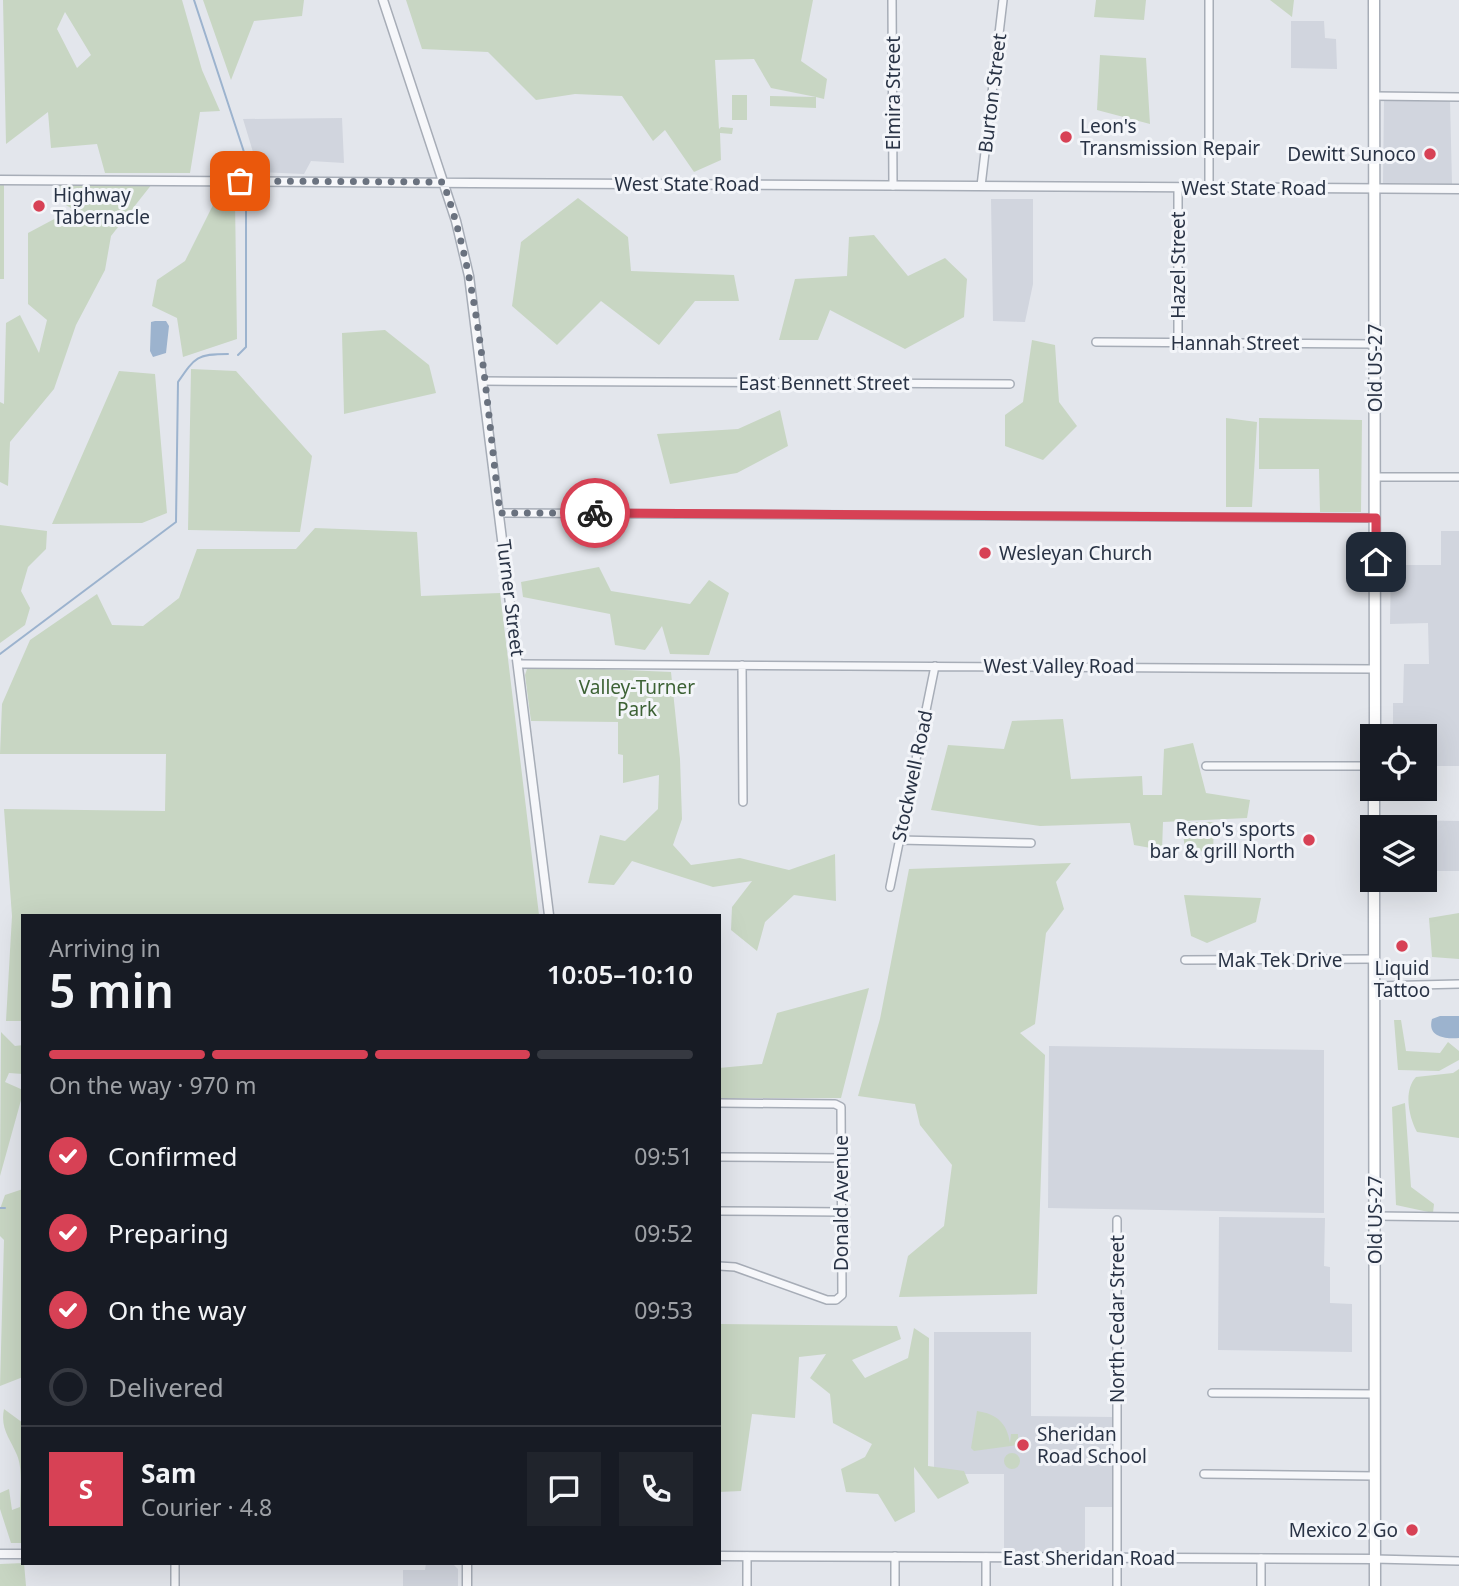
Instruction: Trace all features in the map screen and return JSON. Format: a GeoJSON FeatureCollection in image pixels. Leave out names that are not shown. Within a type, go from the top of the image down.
{"type":"FeatureCollection","features":[{"type":"Feature","properties":{"kind":"main road","name":"Old US-27"},"geometry":{"type":"LineString","coordinates":[[1374,0],[1375,724]]}},
{"type":"Feature","properties":{"kind":"main road","name":"Old US-27"},"geometry":{"type":"LineString","coordinates":[[1374,892],[1375,1586]]}},
{"type":"Feature","properties":{"kind":"street","name":"Turner Street"},"geometry":{"type":"LineString","coordinates":[[383,0],[466,261],[549,914]]}},
{"type":"Feature","properties":{"kind":"street","name":"Elmira Street"},"geometry":{"type":"LineString","coordinates":[[892,0],[894,186]]}},
{"type":"Feature","properties":{"kind":"street","name":"Burton Street"},"geometry":{"type":"LineString","coordinates":[[981,186],[1003,0]]}},
{"type":"Feature","properties":{"kind":"street"},"geometry":{"type":"LineString","coordinates":[[1209,0],[1209,188]]}},
{"type":"Feature","properties":{"kind":"street"},"geometry":{"type":"LineString","coordinates":[[1374,96],[1459,97]]}},
{"type":"Feature","properties":{"kind":"street","name":"West State Road"},"geometry":{"type":"LineString","coordinates":[[0,180],[1459,189]]}},
{"type":"Feature","properties":{"kind":"street","name":"Hazel Street"},"geometry":{"type":"LineString","coordinates":[[1178,188],[1178,343]]}},
{"type":"Feature","properties":{"kind":"street","name":"Hannah Street"},"geometry":{"type":"LineString","coordinates":[[1096,342],[1375,344]]}},
{"type":"Feature","properties":{"kind":"street","name":"East Bennett Street"},"geometry":{"type":"LineString","coordinates":[[483,381],[1010,384]]}},
{"type":"Feature","properties":{"kind":"street"},"geometry":{"type":"LineString","coordinates":[[1376,477],[1459,477]]}},
{"type":"Feature","properties":{"kind":"street"},"geometry":{"type":"LineString","coordinates":[[500,513],[1376,518]]}},
{"type":"Feature","properties":{"kind":"street","name":"West Valley Road"},"geometry":{"type":"LineString","coordinates":[[519,664],[1375,669]]}},
{"type":"Feature","properties":{"kind":"street"},"geometry":{"type":"LineString","coordinates":[[742,665],[743,802]]}},
{"type":"Feature","properties":{"kind":"street","name":"Stockwell Road"},"geometry":{"type":"LineString","coordinates":[[890,887],[935,666]]}},
{"type":"Feature","properties":{"kind":"street"},"geometry":{"type":"LineString","coordinates":[[1206,766],[1360,766]]}},
{"type":"Feature","properties":{"kind":"street"},"geometry":{"type":"LineString","coordinates":[[899,840],[1031,843]]}},
{"type":"Feature","properties":{"kind":"street","name":"Mak Tek Drive"},"geometry":{"type":"LineString","coordinates":[[1185,960],[1376,959]]}},
{"type":"Feature","properties":{"kind":"street"},"geometry":{"type":"LineString","coordinates":[[1376,986],[1459,984]]}},
{"type":"Feature","properties":{"kind":"street","name":"Donald Avenue"},"geometry":{"type":"LineString","coordinates":[[721,1103],[835,1104],[841,1107],[840,1299],[827,1300],[735,1267],[721,1266]]}},
{"type":"Feature","properties":{"kind":"street"},"geometry":{"type":"LineString","coordinates":[[721,1157],[841,1158]]}},
{"type":"Feature","properties":{"kind":"street"},"geometry":{"type":"LineString","coordinates":[[721,1211],[841,1212]]}},
{"type":"Feature","properties":{"kind":"street"},"geometry":{"type":"LineString","coordinates":[[1375,1216],[1459,1217]]}},
{"type":"Feature","properties":{"kind":"street","name":"North Cedar Street"},"geometry":{"type":"LineString","coordinates":[[1117,1220],[1117,1586]]}},
{"type":"Feature","properties":{"kind":"street"},"geometry":{"type":"LineString","coordinates":[[1212,1393],[1375,1394]]}},
{"type":"Feature","properties":{"kind":"street"},"geometry":{"type":"LineString","coordinates":[[1204,1474],[1375,1476]]}},
{"type":"Feature","properties":{"kind":"street"},"geometry":{"type":"LineString","coordinates":[[0,1553],[21,1553]]}},
{"type":"Feature","properties":{"kind":"street","name":"East Sheridan Road"},"geometry":{"type":"LineString","coordinates":[[721,1556],[1374,1559],[1459,1562]]}},
{"type":"Feature","properties":{"kind":"street"},"geometry":{"type":"LineString","coordinates":[[747,1556],[747,1586]]}},
{"type":"Feature","properties":{"kind":"street"},"geometry":{"type":"LineString","coordinates":[[895,1556],[895,1586]]}},
{"type":"Feature","properties":{"kind":"street"},"geometry":{"type":"LineString","coordinates":[[986,1557],[986,1586]]}},
{"type":"Feature","properties":{"kind":"street"},"geometry":{"type":"LineString","coordinates":[[1261,1559],[1261,1586]]}},
{"type":"Feature","properties":{"kind":"street"},"geometry":{"type":"LineString","coordinates":[[175,1565],[175,1586]]}},
{"type":"Feature","properties":{"kind":"street"},"geometry":{"type":"LineString","coordinates":[[467,1565],[467,1586]]}},
{"type":"Feature","properties":{"kind":"shaded area"},"geometry":{"type":"Polygon","coordinates":[[[1291,21],[1324,21],[1325,38],[1336,39],[1337,69],[1291,68],[1291,21]]]}},
{"type":"Feature","properties":{"kind":"shaded area"},"geometry":{"type":"Polygon","coordinates":[[[1384,100],[1450,100],[1452,184],[1383,183],[1384,100]]]}},
{"type":"Feature","properties":{"kind":"shaded area"},"geometry":{"type":"Polygon","coordinates":[[[342,118],[344,163],[311,161],[304,174],[259,172],[243,119],[342,118]]]}},
{"type":"Feature","properties":{"kind":"shaded area"},"geometry":{"type":"Polygon","coordinates":[[[991,199],[1033,199],[1033,284],[1025,322],[993,321],[991,199]]]}},
{"type":"Feature","properties":{"kind":"shaded area"},"geometry":{"type":"Polygon","coordinates":[[[1441,531],[1459,531],[1459,766],[1437,766],[1437,724],[1393,724],[1393,703],[1403,703],[1404,664],[1429,664],[1428,623],[1390,624],[1391,565],[1441,565],[1441,531]]]}},
{"type":"Feature","properties":{"kind":"shaded area"},"geometry":{"type":"Polygon","coordinates":[[[1437,821],[1459,821],[1459,871],[1437,871],[1437,821]]]}},
{"type":"Feature","properties":{"kind":"shaded area"},"geometry":{"type":"Polygon","coordinates":[[[1049,1046],[1324,1050],[1324,1213],[1048,1208],[1049,1046]]]}},
{"type":"Feature","properties":{"kind":"shaded area"},"geometry":{"type":"Polygon","coordinates":[[[1219,1217],[1325,1218],[1324,1266],[1330,1267],[1330,1303],[1352,1304],[1352,1352],[1218,1350],[1219,1217]]]}},
{"type":"Feature","properties":{"kind":"shaded area","name":"Sheridan Road School"},"geometry":{"type":"Polygon","coordinates":[[[934,1332],[1031,1332],[1031,1416],[1112,1417],[1113,1507],[1085,1507],[1085,1552],[1004,1552],[1004,1474],[934,1474],[934,1332]]]}},
{"type":"Feature","properties":{"kind":"shaded area"},"geometry":{"type":"Polygon","coordinates":[[[426,1565],[454,1565],[458,1569],[458,1586],[403,1586],[403,1570],[425,1570],[426,1565]]]}},
{"type":"Feature","properties":{"kind":"green space"},"geometry":{"type":"Polygon","coordinates":[[[3,0],[182,0],[202,70],[220,111],[200,112],[190,173],[105,173],[97,144],[51,148],[48,112],[6,144],[3,0]],[[65,12],[57,29],[77,68],[91,55],[65,12]]]}},
{"type":"Feature","properties":{"kind":"green space"},"geometry":{"type":"Polygon","coordinates":[[[203,0],[304,0],[302,16],[254,21],[231,80],[203,0]]]}},
{"type":"Feature","properties":{"kind":"green space"},"geometry":{"type":"Polygon","coordinates":[[[406,0],[813,0],[801,61],[827,79],[824,99],[771,88],[754,59],[715,60],[719,129],[733,128],[732,134],[720,133],[721,160],[694,172],[665,130],[653,141],[622,96],[575,94],[536,100],[488,52],[422,49],[406,0]]]}},
{"type":"Feature","properties":{"kind":"green space"},"geometry":{"type":"Polygon","coordinates":[[[1096,0],[1146,0],[1144,20],[1094,17],[1096,0]]]}},
{"type":"Feature","properties":{"kind":"green space"},"geometry":{"type":"Polygon","coordinates":[[[1270,0],[1294,0],[1292,17],[1270,0]]]}},
{"type":"Feature","properties":{"kind":"green space"},"geometry":{"type":"Polygon","coordinates":[[[1100,55],[1146,58],[1150,124],[1097,110],[1100,55]]]}},
{"type":"Feature","properties":{"kind":"green space"},"geometry":{"type":"Polygon","coordinates":[[[732,95],[747,95],[747,120],[732,120],[732,95]]]}},
{"type":"Feature","properties":{"kind":"green space"},"geometry":{"type":"Polygon","coordinates":[[[770,96],[816,97],[816,108],[770,106],[770,96]]]}},
{"type":"Feature","properties":{"kind":"green space"},"geometry":{"type":"Polygon","coordinates":[[[0,183],[4,183],[4,279],[0,279],[0,183]]]}},
{"type":"Feature","properties":{"kind":"green space"},"geometry":{"type":"Polygon","coordinates":[[[59,184],[152,184],[111,236],[105,270],[76,325],[54,389],[10,442],[8,486],[0,482],[0,402],[4,404],[6,323],[20,315],[39,353],[47,320],[28,304],[28,233],[73,209],[62,203],[59,184]]]}},
{"type":"Feature","properties":{"kind":"green space"},"geometry":{"type":"Polygon","coordinates":[[[219,193],[235,200],[237,339],[183,357],[177,318],[152,306],[157,280],[185,261],[219,193]]]}},
{"type":"Feature","properties":{"kind":"green space"},"geometry":{"type":"Polygon","coordinates":[[[578,198],[628,237],[631,271],[734,275],[739,301],[695,301],[659,345],[601,301],[557,345],[512,306],[521,242],[578,198]]]}},
{"type":"Feature","properties":{"kind":"green space"},"geometry":{"type":"Polygon","coordinates":[[[874,235],[908,276],[945,258],[967,279],[964,317],[905,349],[830,310],[818,340],[779,340],[795,279],[847,276],[849,237],[874,235]]]}},
{"type":"Feature","properties":{"kind":"green space"},"geometry":{"type":"Polygon","coordinates":[[[385,330],[429,365],[436,393],[344,414],[342,333],[385,330]]]}},
{"type":"Feature","properties":{"kind":"green space"},"geometry":{"type":"Polygon","coordinates":[[[1032,340],[1055,345],[1059,402],[1077,426],[1043,460],[1005,446],[1005,415],[1023,402],[1032,340]]]}},
{"type":"Feature","properties":{"kind":"green space"},"geometry":{"type":"Polygon","coordinates":[[[191,369],[236,371],[312,456],[300,532],[188,530],[191,369]]]}},
{"type":"Feature","properties":{"kind":"green space"},"geometry":{"type":"Polygon","coordinates":[[[119,371],[155,374],[167,513],[142,523],[52,524],[119,371]]]}},
{"type":"Feature","properties":{"kind":"green space"},"geometry":{"type":"Polygon","coordinates":[[[780,410],[788,446],[737,473],[670,484],[657,434],[738,429],[780,410]]]}},
{"type":"Feature","properties":{"kind":"green space"},"geometry":{"type":"Polygon","coordinates":[[[1226,418],[1257,422],[1252,507],[1226,507],[1226,418]]]}},
{"type":"Feature","properties":{"kind":"green space"},"geometry":{"type":"Polygon","coordinates":[[[1259,418],[1362,420],[1361,512],[1320,512],[1319,469],[1259,469],[1259,418]]]}},
{"type":"Feature","properties":{"kind":"green space"},"geometry":{"type":"Polygon","coordinates":[[[0,525],[47,531],[46,549],[28,567],[21,591],[30,608],[25,625],[0,643],[0,525]]]}},
{"type":"Feature","properties":{"kind":"green space"},"geometry":{"type":"Polygon","coordinates":[[[315,528],[417,532],[421,596],[500,593],[539,914],[21,914],[21,1021],[6,1021],[12,916],[4,809],[165,811],[166,754],[0,754],[2,704],[30,640],[97,594],[112,625],[143,626],[179,598],[197,549],[296,549],[315,528]]]}},
{"type":"Feature","properties":{"kind":"green space"},"geometry":{"type":"Polygon","coordinates":[[[599,567],[611,591],[690,604],[709,580],[729,593],[709,655],[670,654],[662,626],[645,650],[615,645],[610,614],[523,597],[521,582],[599,567]]]}},
{"type":"Feature","properties":{"kind":"green space","name":"Valley-Turner Park"},"geometry":{"type":"Polygon","coordinates":[[[533,666],[671,672],[680,759],[682,819],[673,845],[691,865],[740,858],[789,870],[835,854],[836,901],[794,895],[765,922],[757,951],[731,930],[732,907],[752,881],[713,887],[632,861],[614,885],[588,883],[600,835],[625,841],[658,809],[659,775],[623,783],[623,755],[618,754],[618,722],[531,721],[525,675],[527,669],[533,666]]]}},
{"type":"Feature","properties":{"kind":"green space"},"geometry":{"type":"Polygon","coordinates":[[[1063,719],[1071,779],[1142,776],[1143,795],[1162,795],[1164,749],[1193,743],[1206,793],[1250,800],[1247,818],[1163,822],[1162,850],[1134,845],[1130,823],[1040,826],[931,810],[948,745],[1004,749],[1012,721],[1063,719]]]}},
{"type":"Feature","properties":{"kind":"green space"},"geometry":{"type":"Polygon","coordinates":[[[1181,822],[1214,822],[1213,854],[1185,848],[1181,822]]]}},
{"type":"Feature","properties":{"kind":"green space"},"geometry":{"type":"Polygon","coordinates":[[[1071,863],[1056,882],[1064,909],[1046,933],[1035,1024],[1020,1033],[1045,1055],[1037,1294],[899,1297],[908,1256],[944,1226],[952,1165],[920,1125],[915,1104],[858,1096],[880,1019],[909,869],[1071,863]]]}},
{"type":"Feature","properties":{"kind":"green space"},"geometry":{"type":"Polygon","coordinates":[[[1184,895],[1261,898],[1256,922],[1207,943],[1191,936],[1184,895]]]}},
{"type":"Feature","properties":{"kind":"green space"},"geometry":{"type":"Polygon","coordinates":[[[1459,913],[1459,959],[1432,957],[1429,918],[1459,913]]]}},
{"type":"Feature","properties":{"kind":"green space"},"geometry":{"type":"Polygon","coordinates":[[[869,988],[841,1098],[721,1098],[721,1068],[762,1064],[777,1013],[869,988]]]}},
{"type":"Feature","properties":{"kind":"green space"},"geometry":{"type":"Polygon","coordinates":[[[1394,1020],[1401,1020],[1406,1051],[1440,1053],[1448,1042],[1459,1051],[1459,1060],[1439,1071],[1398,1070],[1394,1020]]]}},
{"type":"Feature","properties":{"kind":"green space"},"geometry":{"type":"Polygon","coordinates":[[[1,1032],[15,1046],[21,1045],[21,1074],[9,1073],[5,1082],[21,1089],[21,1100],[0,1176],[1,1032]]]}},
{"type":"Feature","properties":{"kind":"green space"},"geometry":{"type":"Polygon","coordinates":[[[1459,1069],[1459,1138],[1417,1132],[1408,1097],[1416,1077],[1453,1073],[1459,1069]]]}},
{"type":"Feature","properties":{"kind":"green space"},"geometry":{"type":"Polygon","coordinates":[[[1405,1103],[1411,1187],[1434,1204],[1433,1213],[1396,1205],[1392,1107],[1405,1103]]]}},
{"type":"Feature","properties":{"kind":"green space"},"geometry":{"type":"Polygon","coordinates":[[[21,1190],[21,1378],[0,1386],[4,1240],[0,1236],[0,1209],[5,1195],[21,1190]]]}},
{"type":"Feature","properties":{"kind":"green space"},"geometry":{"type":"Polygon","coordinates":[[[721,1324],[897,1326],[901,1339],[852,1360],[865,1378],[908,1358],[914,1328],[929,1338],[928,1466],[964,1471],[969,1483],[938,1499],[914,1467],[915,1512],[895,1522],[878,1494],[846,1492],[841,1469],[865,1457],[872,1444],[833,1423],[830,1394],[810,1378],[826,1354],[799,1357],[795,1418],[752,1414],[741,1491],[721,1492],[721,1324]]]}},
{"type":"Feature","properties":{"kind":"green space"},"geometry":{"type":"Polygon","coordinates":[[[4,1409],[21,1422],[21,1481],[17,1455],[5,1428],[4,1409]]]}},
{"type":"Feature","properties":{"kind":"green space"},"geometry":{"type":"Polygon","coordinates":[[[977,1411],[990,1414],[1000,1421],[1010,1443],[1011,1434],[1018,1434],[1018,1445],[974,1451],[971,1448],[977,1411]]]}},
{"type":"Feature","properties":{"kind":"green space"},"geometry":{"type":"Polygon","coordinates":[[[1009,1453],[1015,1453],[1020,1461],[1018,1467],[1009,1469],[1004,1464],[1004,1458],[1009,1453]]]}},
{"type":"Feature","properties":{"kind":"green space"},"geometry":{"type":"Polygon","coordinates":[[[21,1481],[21,1543],[11,1543],[0,1509],[0,1493],[9,1489],[12,1510],[20,1507],[21,1481]]]}},
{"type":"Feature","properties":{"kind":"green space"},"geometry":{"type":"Polygon","coordinates":[[[0,1564],[24,1565],[26,1586],[0,1586],[0,1564]]]}},
{"type":"Feature","properties":{"kind":"water"},"geometry":{"type":"Polygon","coordinates":[[[166,321],[169,326],[166,353],[153,357],[150,351],[151,322],[166,321]]]}},
{"type":"Feature","properties":{"kind":"water"},"geometry":{"type":"Polygon","coordinates":[[[1459,1016],[1459,1038],[1438,1036],[1432,1030],[1432,1019],[1459,1016]]]}},
{"type":"Feature","properties":{"kind":"waterway"},"geometry":{"type":"LineString","coordinates":[[194,0],[244,152],[246,170]]}},
{"type":"Feature","properties":{"kind":"waterway"},"geometry":{"type":"LineString","coordinates":[[238,355],[246,347],[246,191]]}},
{"type":"Feature","properties":{"kind":"waterway"},"geometry":{"type":"LineString","coordinates":[[0,654],[176,522],[178,382],[193,362],[203,356],[228,354]]}},
{"type":"Feature","properties":{"kind":"waterway"},"geometry":{"type":"LineString","coordinates":[[0,1208],[5,1208]]}},
{"type":"Feature","properties":{"kind":"way so far"},"geometry":{"type":"LineString","coordinates":[[240,181],[443,182],[456,221],[469,276],[500,513],[595,513]]}},
{"type":"Feature","properties":{"kind":"place","name":"Leon's Transmission Repair"},"geometry":{"type":"Point","coordinates":[1066,137]}},
{"type":"Feature","properties":{"kind":"place","name":"Dewitt Sunoco"},"geometry":{"type":"Point","coordinates":[1430,154]}},
{"type":"Feature","properties":{"kind":"place","name":"Highway Tabernacle"},"geometry":{"type":"Point","coordinates":[39,206]}},
{"type":"Feature","properties":{"kind":"place","name":"Wesleyan Church"},"geometry":{"type":"Point","coordinates":[985,553]}},
{"type":"Feature","properties":{"kind":"place","name":"Reno's sports bar & grill North"},"geometry":{"type":"Point","coordinates":[1309,840]}},
{"type":"Feature","properties":{"kind":"place","name":"Liquid Tattoo"},"geometry":{"type":"Point","coordinates":[1402,946]}},
{"type":"Feature","properties":{"kind":"place","name":"Sheridan Road School"},"geometry":{"type":"Point","coordinates":[1023,1445]}},
{"type":"Feature","properties":{"kind":"place","name":"Mexico 2 Go"},"geometry":{"type":"Point","coordinates":[1412,1530]}},
{"type":"Feature","properties":{"kind":"route"},"geometry":{"type":"LineString","coordinates":[[595,513],[1376,518],[1376,562]]}}]}
